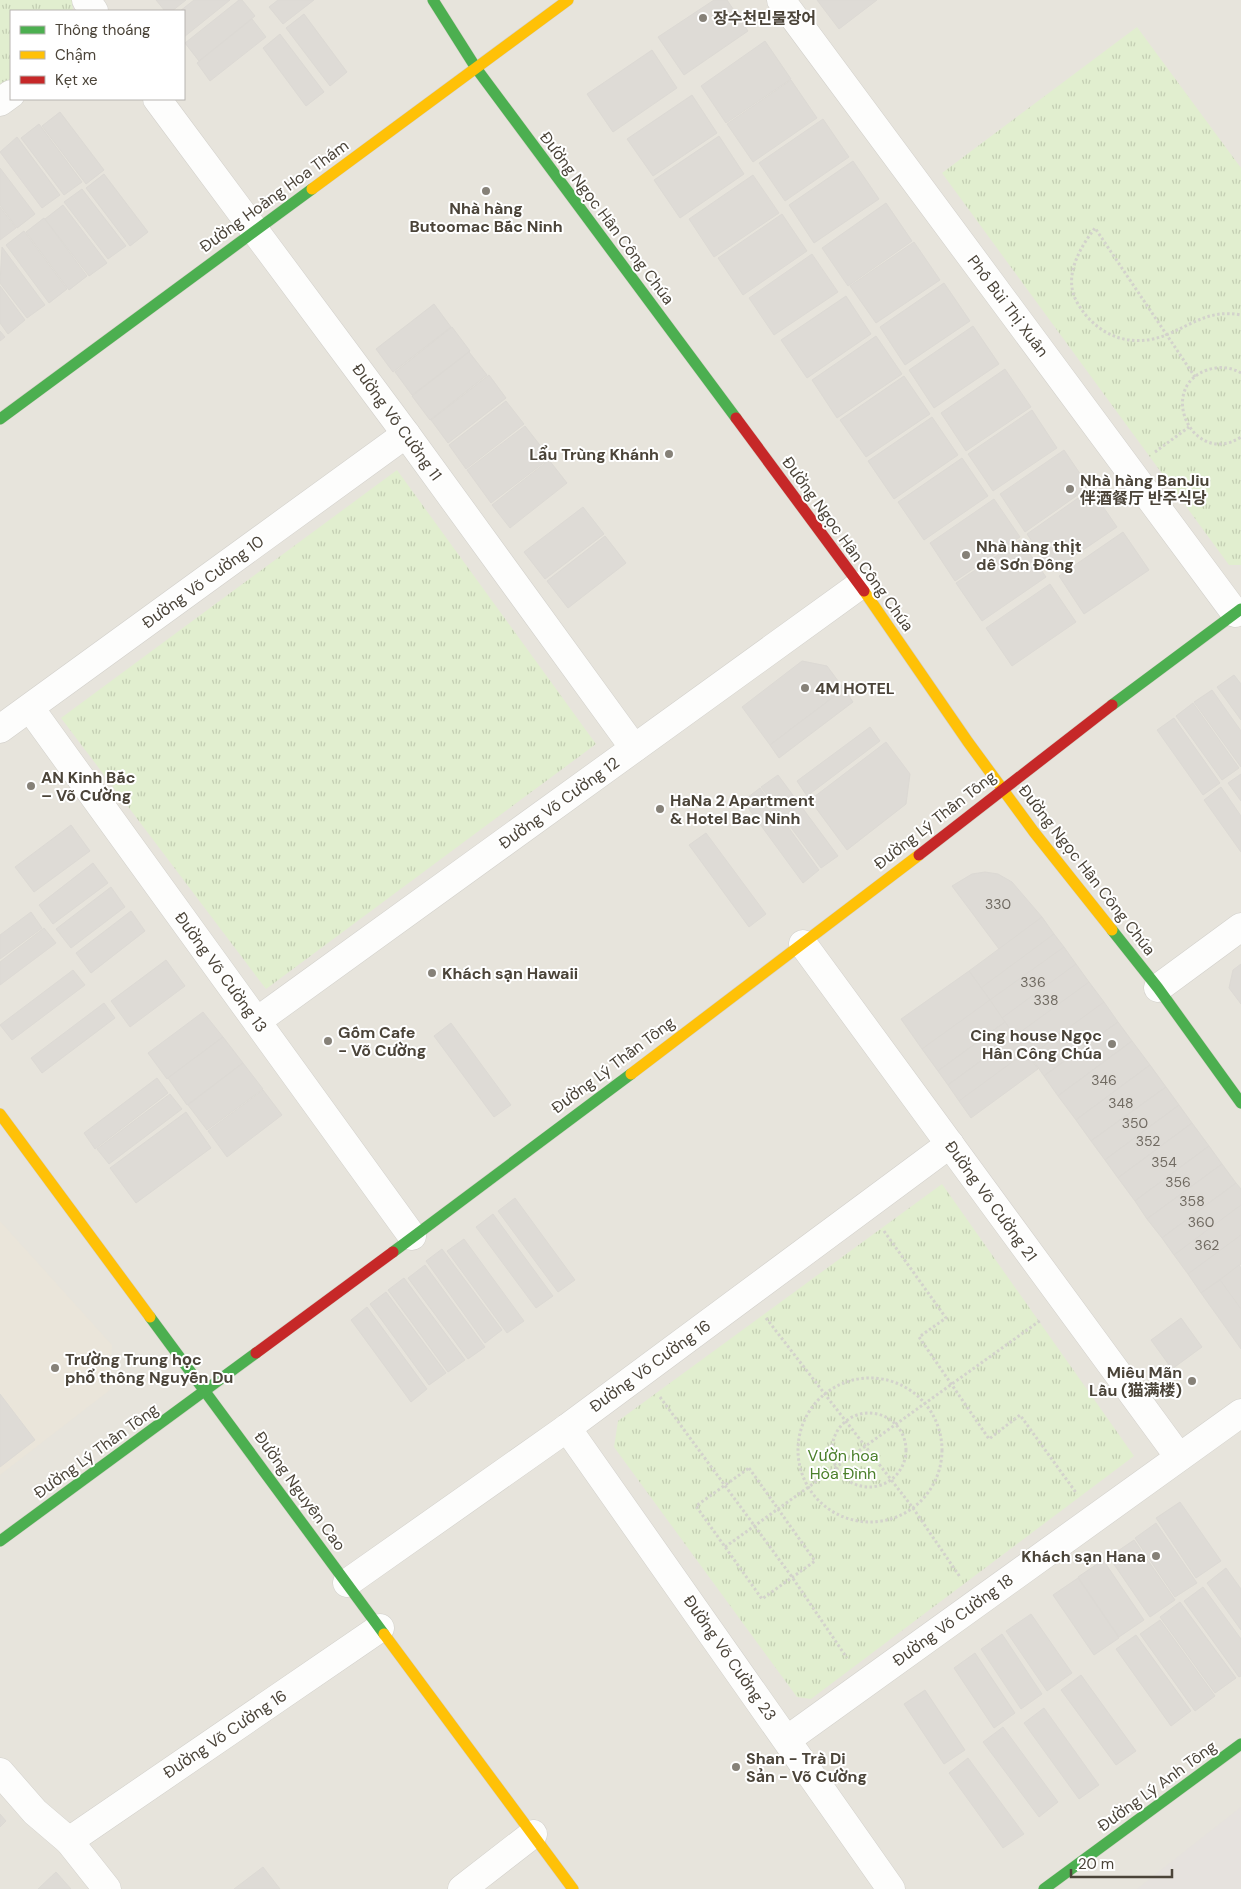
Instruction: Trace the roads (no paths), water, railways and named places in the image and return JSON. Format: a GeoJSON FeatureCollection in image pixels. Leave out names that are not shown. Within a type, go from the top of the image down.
{"type":"FeatureCollection","features":[{"type":"Feature","properties":{"kind":"street","name":"Đường Ngọc Hân Công Chúa"},"geometry":{"type":"LineString","coordinates":[[433,0],[476,68],[860,584],[968,742],[1158,988],[1241,1103]]}},
{"type":"Feature","properties":{"kind":"street","name":"Đường Hoàng Hoa Thám"},"geometry":{"type":"LineString","coordinates":[[0,419],[568,0]]}},
{"type":"Feature","properties":{"kind":"street","name":"Phố Bùi Thị Xuân"},"geometry":{"type":"LineString","coordinates":[[781,0],[1238,611]]}},
{"type":"Feature","properties":{"kind":"street","name":"Đường Võ Cường 11"},"geometry":{"type":"LineString","coordinates":[[158,100],[406,434],[634,748]]}},
{"type":"Feature","properties":{"kind":"street","name":"Đường Võ Cường 10"},"geometry":{"type":"LineString","coordinates":[[0,729],[406,434]]}},
{"type":"Feature","properties":{"kind":"street","name":"Đường Võ Cường 12"},"geometry":{"type":"LineString","coordinates":[[257,1021],[860,584]]}},
{"type":"Feature","properties":{"kind":"street","name":"Đường Lý Thần Tông"},"geometry":{"type":"LineString","coordinates":[[0,1541],[803,944],[1003,788],[1238,611]]}},
{"type":"Feature","properties":{"kind":"street","name":"Đường Võ Cường 13"},"geometry":{"type":"LineString","coordinates":[[30,708],[412,1236]]}},
{"type":"Feature","properties":{"kind":"street"},"geometry":{"type":"LineString","coordinates":[[1158,988],[1241,927]]}},
{"type":"Feature","properties":{"kind":"street","name":"Đường Võ Cường 21"},"geometry":{"type":"LineString","coordinates":[[803,944],[1179,1457]]}},
{"type":"Feature","properties":{"kind":"street","name":"Đường Nguyễn Cao"},"geometry":{"type":"LineString","coordinates":[[0,1114],[573,1889]]}},
{"type":"Feature","properties":{"kind":"street","name":"Đường Võ Cường 16"},"geometry":{"type":"LineString","coordinates":[[347,1583],[567,1428],[950,1144]]}},
{"type":"Feature","properties":{"kind":"street","name":"Đường Võ Cường 18"},"geometry":{"type":"LineString","coordinates":[[788,1740],[1241,1413]]}},
{"type":"Feature","properties":{"kind":"street","name":"Đường Võ Cường 23"},"geometry":{"type":"LineString","coordinates":[[567,1428],[891,1889]]}},
{"type":"Feature","properties":{"kind":"street","name":"Đường Võ Cường 16"},"geometry":{"type":"LineString","coordinates":[[69,1841],[380,1628]]}},
{"type":"Feature","properties":{"kind":"street","name":"Đường Lý Anh Tông"},"geometry":{"type":"LineString","coordinates":[[1044,1889],[1241,1744]]}},
{"type":"Feature","properties":{"kind":"street"},"geometry":{"type":"LineString","coordinates":[[0,1772],[35,1812],[69,1841],[107,1889]]}},
{"type":"Feature","properties":{"kind":"street"},"geometry":{"type":"LineString","coordinates":[[462,1889],[533,1834]]}},
{"type":"Feature","properties":{"kind":"place","name":"장수천민물장어"},"geometry":{"type":"Point","coordinates":[703,18]}},
{"type":"Feature","properties":{"kind":"place","name":"Nhà hàng Butoomac Bắc Ninh"},"geometry":{"type":"Point","coordinates":[486,191]}},
{"type":"Feature","properties":{"kind":"place","name":"Lẩu Trùng Khánh"},"geometry":{"type":"Point","coordinates":[669,454]}},
{"type":"Feature","properties":{"kind":"place","name":"Nhà hàng BanJiu 伴酒餐厅 반주식당"},"geometry":{"type":"Point","coordinates":[1070,489]}},
{"type":"Feature","properties":{"kind":"place","name":"Nhà hàng thịt dê Sơn Đông"},"geometry":{"type":"Point","coordinates":[966,555]}},
{"type":"Feature","properties":{"kind":"place","name":"4M HOTEL"},"geometry":{"type":"Point","coordinates":[805,688]}},
{"type":"Feature","properties":{"kind":"place","name":"AN Kinh Bắc – Võ Cường"},"geometry":{"type":"Point","coordinates":[31,786]}},
{"type":"Feature","properties":{"kind":"place","name":"HaNa 2 Apartment & Hotel Bac Ninh"},"geometry":{"type":"Point","coordinates":[660,809]}},
{"type":"Feature","properties":{"kind":"place","name":"Khách sạn Hawaii"},"geometry":{"type":"Point","coordinates":[432,973]}},
{"type":"Feature","properties":{"kind":"place","name":"Gốm Cafe - Võ Cường"},"geometry":{"type":"Point","coordinates":[328,1041]}},
{"type":"Feature","properties":{"kind":"place","name":"Cing house Ngọc Hân Công Chúa"},"geometry":{"type":"Point","coordinates":[1112,1044]}},
{"type":"Feature","properties":{"kind":"place","name":"Trường Trung học phổ thông Nguyễn Du"},"geometry":{"type":"Point","coordinates":[55,1368]}},
{"type":"Feature","properties":{"kind":"place","name":"Miêu Mãn Lầu (猫满楼)"},"geometry":{"type":"Point","coordinates":[1192,1381]}},
{"type":"Feature","properties":{"kind":"place","name":"Khách sạn Hana"},"geometry":{"type":"Point","coordinates":[1156,1556]}},
{"type":"Feature","properties":{"kind":"place","name":"Shan - Trà Di Sản - Võ Cường"},"geometry":{"type":"Point","coordinates":[736,1767]}},
{"type":"Feature","properties":{"kind":"park label","name":"Vườn hoa Hòa Đình"},"geometry":{"type":"Point","coordinates":[843,1464]}}]}
